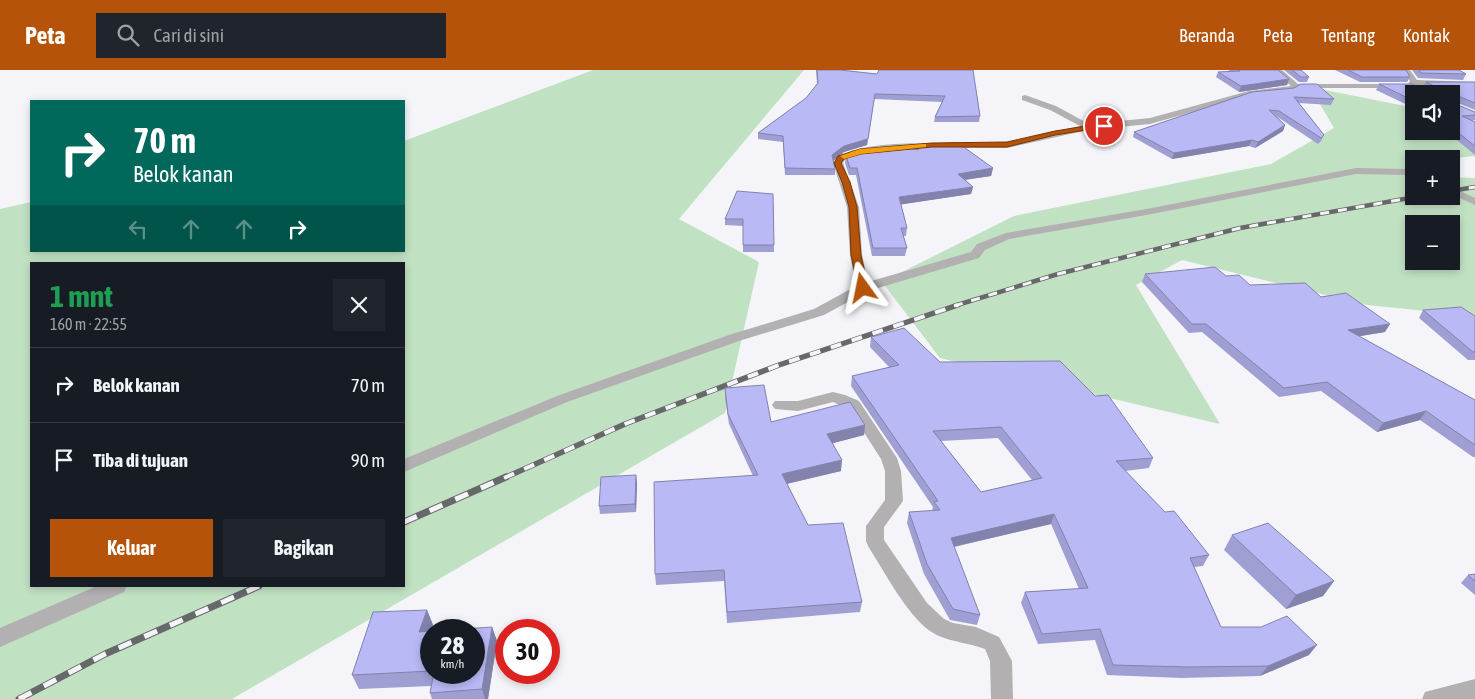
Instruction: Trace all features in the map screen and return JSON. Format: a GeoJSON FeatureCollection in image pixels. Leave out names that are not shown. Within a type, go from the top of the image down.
{"type":"FeatureCollection","features":[{"type":"Feature","properties":{"kind":"street"},"geometry":{"type":"LineString","coordinates":[[1276,70],[1296,86]]}},
{"type":"Feature","properties":{"kind":"street"},"geometry":{"type":"LineString","coordinates":[[1406,70],[1413,84]]}},
{"type":"Feature","properties":{"kind":"street"},"geometry":{"type":"LineString","coordinates":[[863,288],[856,255],[853,207],[838,163],[841,158],[860,151],[932,145],[1007,145],[1088,127],[1150,121],[1249,94],[1292,89],[1296,86],[1475,84]]}},
{"type":"Feature","properties":{"kind":"street"},"geometry":{"type":"LineString","coordinates":[[1025,98],[1053,108],[1088,127]]}},
{"type":"Feature","properties":{"kind":"street"},"geometry":{"type":"LineString","coordinates":[[405,466],[562,399],[734,338],[819,312],[863,288],[975,255],[981,247],[1006,236],[1152,212],[1356,171],[1405,172]]}},
{"type":"Feature","properties":{"kind":"street"},"geometry":{"type":"LineString","coordinates":[[1460,194],[1475,202]]}},
{"type":"Feature","properties":{"kind":"street"},"geometry":{"type":"LineString","coordinates":[[780,405],[800,406],[824,397],[833,397],[846,400],[854,405],[889,458],[893,471],[894,501],[875,526],[875,541],[920,609],[937,625],[950,631],[976,636],[992,643],[1001,661],[1002,699]]}},
{"type":"Feature","properties":{"kind":"street"},"geometry":{"type":"LineString","coordinates":[[0,638],[115,587]]}},
{"type":"Feature","properties":{"kind":"street"},"geometry":{"type":"LineString","coordinates":[[1433,699],[1475,689]]}},
{"type":"Feature","properties":{"kind":"green space"},"geometry":{"type":"Polygon","coordinates":[[[593,70],[804,70],[679,219],[759,262],[725,413],[232,699],[0,699],[0,209],[30,202],[30,252],[405,252],[405,141],[593,70]]]}},
{"type":"Feature","properties":{"kind":"green space"},"geometry":{"type":"Polygon","coordinates":[[[1310,87],[1405,106],[1405,140],[1460,140],[1460,130],[1475,127],[1475,156],[1460,157],[1460,150],[1405,150],[1405,205],[1460,205],[1460,177],[1475,178],[1475,316],[1367,305],[1182,260],[1136,285],[1220,424],[940,358],[882,282],[1014,216],[1271,164],[1334,128],[1310,87]]]}},
{"type":"Feature","properties":{"kind":"building"},"geometry":{"type":"Polygon","coordinates":[[[817,70],[840,70],[877,74],[879,70],[973,70],[980,116],[935,117],[945,96],[875,94],[868,139],[844,146],[832,155],[835,169],[785,168],[783,136],[758,133],[806,98],[818,83],[817,70]]]}},
{"type":"Feature","properties":{"kind":"building"},"geometry":{"type":"Polygon","coordinates":[[[1238,70],[1278,70],[1289,79],[1241,86],[1218,72],[1240,71],[1238,70]]]}},
{"type":"Feature","properties":{"kind":"building"},"geometry":{"type":"Polygon","coordinates":[[[1292,70],[1301,70],[1309,77],[1301,77],[1292,70]]]}},
{"type":"Feature","properties":{"kind":"building"},"geometry":{"type":"Polygon","coordinates":[[[1348,70],[1406,70],[1410,77],[1362,77],[1348,70]]]}},
{"type":"Feature","properties":{"kind":"building"},"geometry":{"type":"Polygon","coordinates":[[[1419,70],[1459,70],[1466,74],[1421,73],[1419,70]]]}},
{"type":"Feature","properties":{"kind":"building"},"geometry":{"type":"Polygon","coordinates":[[[1426,82],[1475,82],[1475,103],[1460,97],[1460,85],[1432,85],[1426,82]]]}},
{"type":"Feature","properties":{"kind":"building"},"geometry":{"type":"Polygon","coordinates":[[[1301,84],[1317,84],[1334,99],[1294,97],[1324,135],[1321,138],[1279,111],[1269,110],[1285,125],[1258,142],[1252,140],[1174,153],[1134,132],[1252,92],[1294,88],[1301,84]]]}},
{"type":"Feature","properties":{"kind":"building"},"geometry":{"type":"Polygon","coordinates":[[[1379,84],[1414,85],[1405,85],[1405,97],[1379,84]]]}},
{"type":"Feature","properties":{"kind":"building"},"geometry":{"type":"Polygon","coordinates":[[[1460,106],[1475,112],[1475,115],[1462,116],[1475,122],[1475,146],[1460,134],[1460,106]]]}},
{"type":"Feature","properties":{"kind":"building"},"geometry":{"type":"Polygon","coordinates":[[[958,143],[993,168],[958,174],[973,187],[899,197],[907,228],[901,228],[907,248],[873,248],[857,168],[850,168],[846,156],[862,149],[897,146],[918,150],[921,144],[958,143]]]}},
{"type":"Feature","properties":{"kind":"building"},"geometry":{"type":"Polygon","coordinates":[[[737,191],[773,194],[774,245],[743,245],[743,219],[725,219],[737,191]]]}},
{"type":"Feature","properties":{"kind":"building"},"geometry":{"type":"Polygon","coordinates":[[[1215,267],[1226,276],[1239,275],[1250,285],[1305,283],[1321,297],[1346,293],[1390,324],[1348,330],[1475,400],[1475,445],[1426,411],[1383,423],[1327,382],[1284,388],[1206,324],[1192,324],[1145,274],[1215,267]]]}},
{"type":"Feature","properties":{"kind":"building"},"geometry":{"type":"Polygon","coordinates":[[[1461,307],[1475,316],[1475,352],[1423,310],[1461,307]]]}},
{"type":"Feature","properties":{"kind":"building"},"geometry":{"type":"Polygon","coordinates":[[[904,328],[940,362],[1060,361],[1095,396],[1108,395],[1153,458],[1116,461],[1165,512],[1174,511],[1209,555],[1190,558],[1221,627],[1261,627],[1287,616],[1317,645],[1268,666],[1188,667],[1113,665],[1100,629],[1042,634],[1025,592],[1088,588],[1054,514],[951,538],[980,615],[953,609],[927,564],[909,512],[940,510],[934,502],[938,501],[852,376],[899,365],[871,337],[904,328]],[[1001,427],[933,431],[981,492],[1042,478],[1001,427]]]}},
{"type":"Feature","properties":{"kind":"building"},"geometry":{"type":"Polygon","coordinates":[[[764,385],[771,422],[850,402],[865,425],[827,434],[842,460],[782,474],[808,525],[843,523],[862,602],[727,612],[724,570],[655,574],[654,482],[758,475],[728,414],[725,388],[764,385]]]}},
{"type":"Feature","properties":{"kind":"building"},"geometry":{"type":"Polygon","coordinates":[[[636,475],[635,504],[599,506],[601,477],[636,475]]]}},
{"type":"Feature","properties":{"kind":"building"},"geometry":{"type":"Polygon","coordinates":[[[1268,523],[1334,581],[1296,595],[1232,535],[1268,523]]]}},
{"type":"Feature","properties":{"kind":"building"},"geometry":{"type":"Polygon","coordinates":[[[1475,574],[1475,581],[1468,575],[1475,574]]]}},
{"type":"Feature","properties":{"kind":"building"},"geometry":{"type":"Polygon","coordinates":[[[427,610],[424,619],[420,619],[420,672],[352,675],[373,612],[427,610]]]}},
{"type":"Feature","properties":{"kind":"building"},"geometry":{"type":"Polygon","coordinates":[[[485,627],[492,627],[485,670],[485,627]]]}},
{"type":"Feature","properties":{"kind":"building"},"geometry":{"type":"Polygon","coordinates":[[[432,684],[483,684],[482,689],[430,693],[432,684]]]}},
{"type":"Feature","properties":{"kind":"railway"},"geometry":{"type":"LineString","coordinates":[[1460,190],[1475,187]]}},
{"type":"Feature","properties":{"kind":"railway"},"geometry":{"type":"LineString","coordinates":[[954,306],[1058,274],[1240,228],[1405,199]]}},
{"type":"Feature","properties":{"kind":"railway"},"geometry":{"type":"LineString","coordinates":[[504,478],[625,424],[779,365],[958,305]]}},
{"type":"Feature","properties":{"kind":"railway"},"geometry":{"type":"LineString","coordinates":[[405,522],[506,477]]}},
{"type":"Feature","properties":{"kind":"railway"},"geometry":{"type":"LineString","coordinates":[[19,699],[105,654],[257,587]]}},
{"type":"Feature","properties":{"kind":"slow traffic"},"geometry":{"type":"LineString","coordinates":[[844,156],[860,151],[923,146]]}},
{"type":"Feature","properties":{"kind":"route"},"geometry":{"type":"LineString","coordinates":[[863,288],[856,255],[853,207],[838,163],[841,158],[860,151],[932,145],[1007,145],[1055,133],[1104,126]]}}]}
